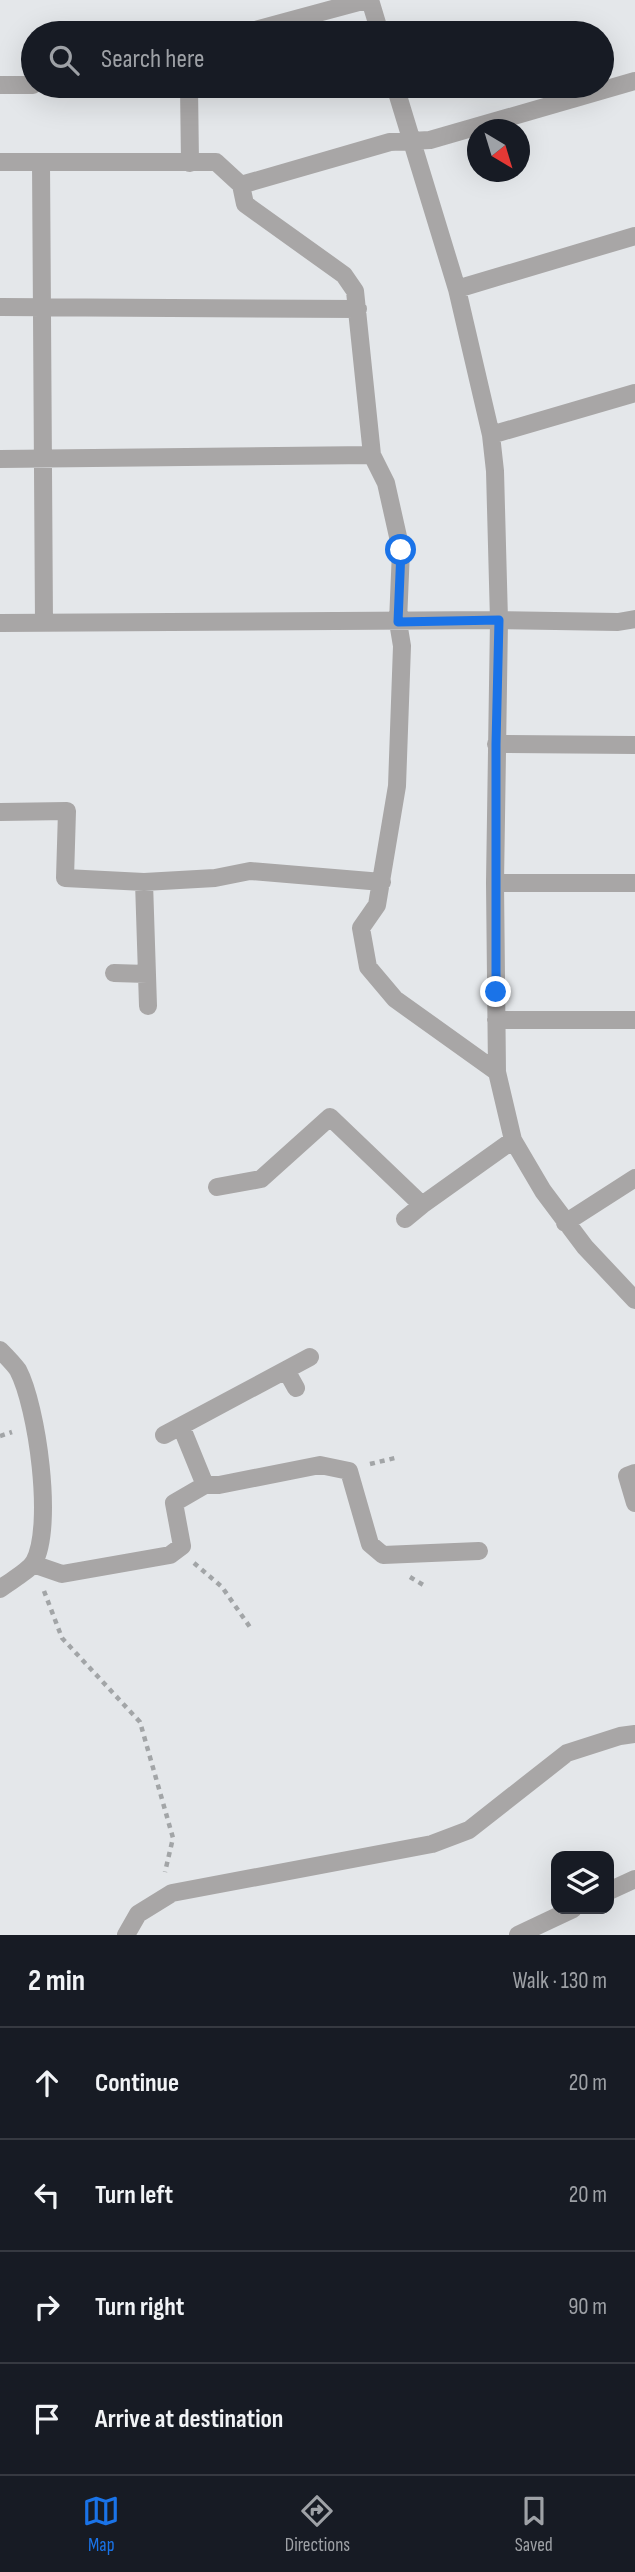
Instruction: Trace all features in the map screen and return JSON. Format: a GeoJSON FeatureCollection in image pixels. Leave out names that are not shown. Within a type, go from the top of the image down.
{"type":"FeatureCollection","features":[{"type":"Feature","properties":{"kind":"street"},"geometry":{"type":"LineString","coordinates":[[289,21],[368,0],[376,21]]}},
{"type":"Feature","properties":{"kind":"street"},"geometry":{"type":"LineString","coordinates":[[614,87],[635,81]]}},
{"type":"Feature","properties":{"kind":"street"},"geometry":{"type":"LineString","coordinates":[[0,85],[21,85]]}},
{"type":"Feature","properties":{"kind":"street"},"geometry":{"type":"LineString","coordinates":[[189,98],[190,163]]}},
{"type":"Feature","properties":{"kind":"street"},"geometry":{"type":"LineString","coordinates":[[399,98],[457,289],[491,435],[495,471],[499,620],[495,883],[497,1072],[513,1140],[565,1223],[635,1300]]}},
{"type":"Feature","properties":{"kind":"street"},"geometry":{"type":"LineString","coordinates":[[241,186],[390,142],[430,140],[576,98]]}},
{"type":"Feature","properties":{"kind":"street"},"geometry":{"type":"LineString","coordinates":[[0,162],[216,162],[241,186],[245,204],[344,275],[355,291],[372,455],[386,483],[401,550],[398,622],[402,646],[397,786],[377,905],[361,928],[368,967],[395,999],[497,1072]]}},
{"type":"Feature","properties":{"kind":"street"},"geometry":{"type":"LineString","coordinates":[[41,162],[44,623]]}},
{"type":"Feature","properties":{"kind":"street"},"geometry":{"type":"LineString","coordinates":[[457,289],[635,236]]}},
{"type":"Feature","properties":{"kind":"street"},"geometry":{"type":"LineString","coordinates":[[0,307],[358,309]]}},
{"type":"Feature","properties":{"kind":"street"},"geometry":{"type":"LineString","coordinates":[[491,435],[635,393]]}},
{"type":"Feature","properties":{"kind":"street"},"geometry":{"type":"LineString","coordinates":[[0,459],[372,455]]}},
{"type":"Feature","properties":{"kind":"street"},"geometry":{"type":"LineString","coordinates":[[0,623],[499,620],[618,622],[635,619]]}},
{"type":"Feature","properties":{"kind":"street"},"geometry":{"type":"LineString","coordinates":[[496,744],[635,744]]}},
{"type":"Feature","properties":{"kind":"street"},"geometry":{"type":"LineString","coordinates":[[0,813],[66,811],[65,878],[144,882],[215,878],[250,871],[382,882]]}},
{"type":"Feature","properties":{"kind":"street"},"geometry":{"type":"LineString","coordinates":[[144,882],[148,1006]]}},
{"type":"Feature","properties":{"kind":"street"},"geometry":{"type":"LineString","coordinates":[[495,883],[635,883]]}},
{"type":"Feature","properties":{"kind":"street"},"geometry":{"type":"LineString","coordinates":[[114,973],[147,974]]}},
{"type":"Feature","properties":{"kind":"street"},"geometry":{"type":"LineString","coordinates":[[496,1020],[635,1020]]}},
{"type":"Feature","properties":{"kind":"street"},"geometry":{"type":"LineString","coordinates":[[217,1187],[261,1180],[330,1117],[422,1205]]}},
{"type":"Feature","properties":{"kind":"street"},"geometry":{"type":"LineString","coordinates":[[405,1219],[513,1140]]}},
{"type":"Feature","properties":{"kind":"street"},"geometry":{"type":"LineString","coordinates":[[271,1145],[282,1160]]}},
{"type":"Feature","properties":{"kind":"street"},"geometry":{"type":"LineString","coordinates":[[565,1223],[635,1178]]}},
{"type":"Feature","properties":{"kind":"street"},"geometry":{"type":"LineString","coordinates":[[0,1350],[18,1370],[36,1423],[43,1492],[40,1543],[33,1564],[0,1589]]}},
{"type":"Feature","properties":{"kind":"street"},"geometry":{"type":"LineString","coordinates":[[164,1435],[310,1357]]}},
{"type":"Feature","properties":{"kind":"street"},"geometry":{"type":"LineString","coordinates":[[286,1370],[296,1388]]}},
{"type":"Feature","properties":{"kind":"street"},"geometry":{"type":"LineString","coordinates":[[181,1426],[205,1485]]}},
{"type":"Feature","properties":{"kind":"street"},"geometry":{"type":"LineString","coordinates":[[33,1564],[62,1574],[170,1555],[182,1546],[174,1503],[205,1485],[219,1485],[320,1465],[349,1471],[370,1545],[383,1555],[479,1551]]}},
{"type":"Feature","properties":{"kind":"street"},"geometry":{"type":"LineString","coordinates":[[635,1473],[627,1476],[635,1503]]}},
{"type":"Feature","properties":{"kind":"street"},"geometry":{"type":"LineString","coordinates":[[126,1935],[138,1914],[172,1893],[432,1844],[469,1830],[567,1753],[620,1736],[635,1734]]}},
{"type":"Feature","properties":{"kind":"street"},"geometry":{"type":"LineString","coordinates":[[614,1889],[635,1879]]}},
{"type":"Feature","properties":{"kind":"street"},"geometry":{"type":"LineString","coordinates":[[519,1935],[563,1914]]}},
{"type":"Feature","properties":{"kind":"path"},"geometry":{"type":"LineString","coordinates":[[177,1549],[222,1587],[252,1630]]}},
{"type":"Feature","properties":{"kind":"path"},"geometry":{"type":"LineString","coordinates":[[33,1564],[62,1638],[140,1722],[173,1838],[165,1874],[172,1893]]}},
{"type":"Feature","properties":{"kind":"route"},"geometry":{"type":"LineString","coordinates":[[401,550],[398,622],[499,620],[496,992]]}}]}
